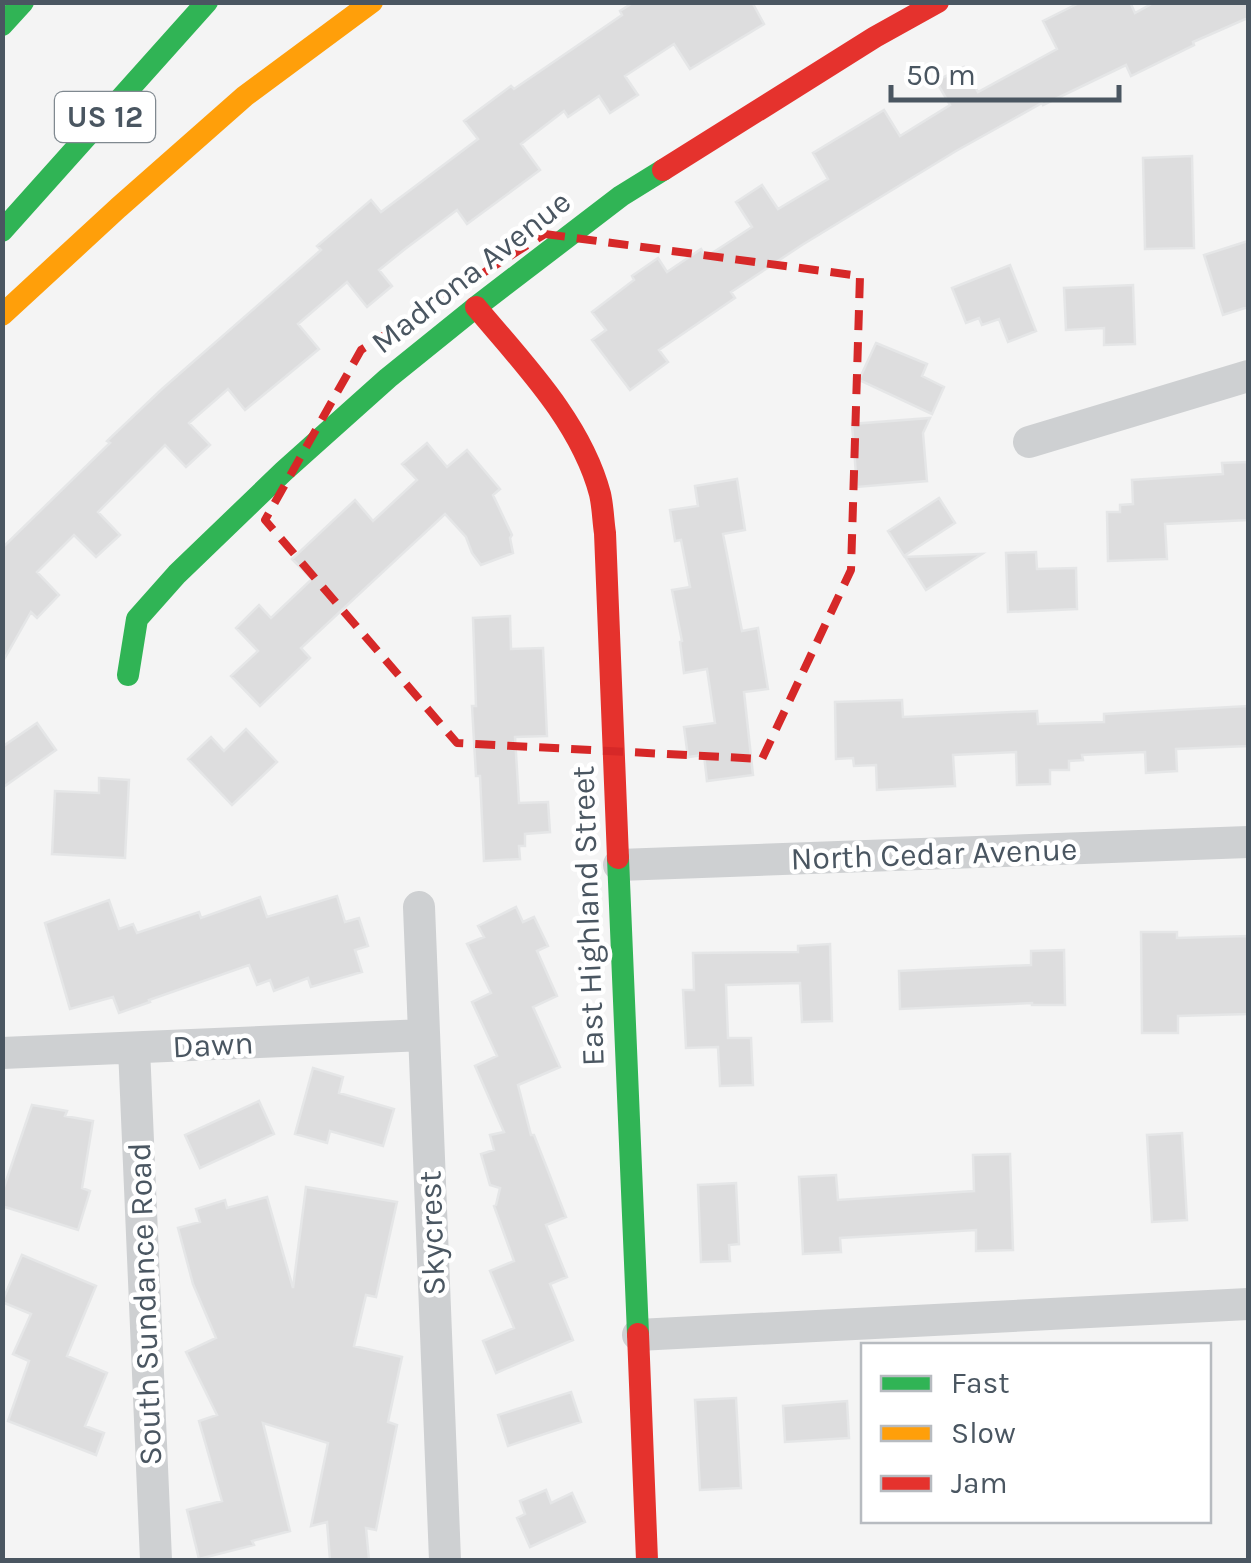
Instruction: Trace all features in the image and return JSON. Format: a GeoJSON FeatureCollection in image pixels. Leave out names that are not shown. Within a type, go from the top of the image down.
{"type":"FeatureCollection","features":[{"type":"Feature","properties":{"kind":"main road"},"geometry":{"type":"LineString","coordinates":[[2,25],[23,2]]}},
{"type":"Feature","properties":{"kind":"main road","name":"US 12"},"geometry":{"type":"LineString","coordinates":[[2,230],[206,2]]}},
{"type":"Feature","properties":{"kind":"main road"},"geometry":{"type":"LineString","coordinates":[[2,315],[245,96],[372,2]]}},
{"type":"Feature","properties":{"kind":"main road","name":"Madrona Avenue"},"geometry":{"type":"LineString","coordinates":[[128,675],[137,619],[177,574],[284,471],[388,378],[621,196],[775,98],[938,2]]}},
{"type":"Feature","properties":{"kind":"main road","name":"East Highland Street"},"geometry":{"type":"LineString","coordinates":[[476,307],[560,413],[586,455],[600,496],[605,533],[647,1560]]}},
{"type":"Feature","properties":{"kind":"street"},"geometry":{"type":"LineString","coordinates":[[1029,442],[1248,376]]}},
{"type":"Feature","properties":{"kind":"street","name":"North Cedar Avenue"},"geometry":{"type":"LineString","coordinates":[[619,866],[1248,842]]}},
{"type":"Feature","properties":{"kind":"street","name":"Skycrest"},"geometry":{"type":"LineString","coordinates":[[418,906],[445,1560]]}},
{"type":"Feature","properties":{"kind":"street","name":"Dawn"},"geometry":{"type":"LineString","coordinates":[[2,1053],[424,1035]]}},
{"type":"Feature","properties":{"kind":"street","name":"South Sundance Road"},"geometry":{"type":"LineString","coordinates":[[134,1048],[156,1560]]}},
{"type":"Feature","properties":{"kind":"street"},"geometry":{"type":"LineString","coordinates":[[638,1335],[1248,1304]]}},
{"type":"Feature","properties":{"kind":"highlighted area"},"geometry":{"type":"Polygon","coordinates":[[[545,234],[860,276],[851,570],[762,759],[457,743],[265,520],[361,350],[545,234]]]}},
{"type":"Feature","properties":{"kind":"building"},"geometry":{"type":"Polygon","coordinates":[[[634,2],[752,2],[764,24],[690,69],[674,44],[625,76],[638,95],[610,113],[599,96],[568,117],[564,111],[521,144],[540,170],[467,224],[457,210],[405,249],[379,270],[392,286],[367,307],[347,282],[298,324],[319,349],[245,410],[228,389],[189,423],[210,445],[186,467],[165,445],[98,512],[120,535],[96,557],[74,535],[37,572],[59,595],[37,618],[31,612],[2,663],[2,548],[162,389],[321,250],[317,246],[371,200],[381,212],[478,139],[464,121],[622,15],[620,11],[634,2]]]}},
{"type":"Feature","properties":{"kind":"building"},"geometry":{"type":"Polygon","coordinates":[[[1081,2],[1130,2],[1135,13],[1155,2],[1248,2],[1248,18],[1131,76],[1126,65],[1042,103],[956,151],[731,292],[735,298],[659,350],[668,362],[630,390],[592,340],[606,330],[592,312],[634,280],[632,276],[658,258],[667,272],[701,249],[706,257],[752,227],[736,202],[762,185],[778,209],[828,179],[813,153],[884,110],[900,136],[950,105],[936,81],[964,67],[978,92],[1057,49],[1043,21],[1081,2]]]}},
{"type":"Feature","properties":{"kind":"building"},"geometry":{"type":"Polygon","coordinates":[[[1192,156],[1194,248],[1145,249],[1143,158],[1192,156]]]}},
{"type":"Feature","properties":{"kind":"building"},"geometry":{"type":"Polygon","coordinates":[[[1248,241],[1248,307],[1223,315],[1204,255],[1248,241]]]}},
{"type":"Feature","properties":{"kind":"building"},"geometry":{"type":"Polygon","coordinates":[[[1010,265],[1036,331],[1008,342],[999,319],[982,325],[979,318],[966,323],[952,288],[1010,265]]]}},
{"type":"Feature","properties":{"kind":"building"},"geometry":{"type":"Polygon","coordinates":[[[1133,285],[1135,344],[1104,345],[1104,328],[1066,330],[1064,288],[1133,285]]]}},
{"type":"Feature","properties":{"kind":"building"},"geometry":{"type":"Polygon","coordinates":[[[876,343],[927,364],[922,376],[944,387],[932,414],[859,380],[876,343]]]}},
{"type":"Feature","properties":{"kind":"building"},"geometry":{"type":"Polygon","coordinates":[[[930,418],[923,433],[927,481],[857,487],[852,424],[930,418]]]}},
{"type":"Feature","properties":{"kind":"building"},"geometry":{"type":"Polygon","coordinates":[[[427,443],[447,467],[467,450],[500,489],[493,495],[512,535],[513,553],[481,565],[466,537],[445,514],[301,648],[310,658],[260,706],[231,676],[258,651],[236,628],[259,605],[271,618],[312,579],[292,559],[355,500],[373,521],[417,480],[402,464],[427,443]]]}},
{"type":"Feature","properties":{"kind":"building"},"geometry":{"type":"Polygon","coordinates":[[[1248,462],[1248,520],[1165,524],[1167,559],[1108,561],[1107,512],[1120,512],[1120,505],[1133,504],[1132,480],[1223,474],[1222,463],[1248,462]]]}},
{"type":"Feature","properties":{"kind":"building"},"geometry":{"type":"Polygon","coordinates":[[[737,479],[745,530],[723,534],[742,631],[758,628],[768,689],[744,692],[753,775],[707,781],[704,755],[688,757],[684,727],[715,723],[707,669],[684,673],[672,590],[690,587],[681,540],[675,541],[670,510],[698,506],[695,486],[737,479]]]}},
{"type":"Feature","properties":{"kind":"building"},"geometry":{"type":"Polygon","coordinates":[[[939,498],[955,523],[904,556],[888,531],[939,498]]]}},
{"type":"Feature","properties":{"kind":"building"},"geometry":{"type":"Polygon","coordinates":[[[1036,552],[1037,569],[1076,568],[1077,609],[1008,612],[1006,553],[1036,552]]]}},
{"type":"Feature","properties":{"kind":"building"},"geometry":{"type":"Polygon","coordinates":[[[982,554],[926,590],[905,557],[982,554]]]}},
{"type":"Feature","properties":{"kind":"building"},"geometry":{"type":"Polygon","coordinates":[[[510,616],[511,649],[543,648],[547,736],[515,737],[519,803],[548,802],[550,832],[525,834],[525,846],[519,846],[520,859],[484,861],[472,706],[476,706],[473,618],[510,616]]]}},
{"type":"Feature","properties":{"kind":"building"},"geometry":{"type":"Polygon","coordinates":[[[902,700],[903,717],[1037,711],[1038,724],[1104,722],[1104,714],[1248,706],[1248,746],[1176,749],[1177,771],[1146,773],[1145,752],[1082,755],[1083,760],[1069,761],[1069,770],[1050,770],[1050,784],[1017,785],[1016,752],[953,755],[955,786],[877,790],[876,765],[854,766],[853,758],[836,759],[835,702],[902,700]]]}},
{"type":"Feature","properties":{"kind":"building"},"geometry":{"type":"Polygon","coordinates":[[[37,723],[56,750],[2,788],[2,747],[37,723]]]}},
{"type":"Feature","properties":{"kind":"building"},"geometry":{"type":"Polygon","coordinates":[[[246,729],[277,762],[232,805],[188,759],[211,737],[224,751],[246,729]]]}},
{"type":"Feature","properties":{"kind":"building"},"geometry":{"type":"Polygon","coordinates":[[[99,778],[129,780],[125,858],[52,854],[55,791],[99,793],[99,778]]]}},
{"type":"Feature","properties":{"kind":"building"},"geometry":{"type":"Polygon","coordinates":[[[337,896],[345,922],[359,918],[368,946],[355,950],[362,972],[311,987],[308,978],[274,991],[270,980],[257,985],[249,965],[119,1013],[113,997],[70,1009],[45,923],[109,900],[119,929],[133,924],[137,933],[199,912],[201,918],[260,897],[267,917],[337,896]]]}},
{"type":"Feature","properties":{"kind":"building"},"geometry":{"type":"Polygon","coordinates":[[[516,907],[523,922],[534,917],[548,946],[537,951],[557,996],[533,1007],[560,1067],[518,1085],[531,1135],[566,1217],[546,1225],[567,1277],[550,1284],[573,1340],[496,1373],[483,1341],[514,1328],[490,1271],[514,1261],[494,1206],[500,1188],[490,1185],[481,1154],[494,1150],[490,1135],[504,1132],[475,1066],[497,1056],[472,1002],[491,993],[467,944],[484,937],[478,926],[516,907]]]}},
{"type":"Feature","properties":{"kind":"building"},"geometry":{"type":"Polygon","coordinates":[[[1141,932],[1177,932],[1177,938],[1248,936],[1248,1014],[1178,1016],[1178,1033],[1142,1033],[1141,932]]]}},
{"type":"Feature","properties":{"kind":"building"},"geometry":{"type":"Polygon","coordinates":[[[830,944],[832,1021],[802,1022],[800,983],[726,985],[728,1038],[751,1038],[753,1085],[720,1086],[718,1047],[686,1048],[683,990],[694,990],[693,953],[798,952],[798,946],[830,944]]]}},
{"type":"Feature","properties":{"kind":"building"},"geometry":{"type":"Polygon","coordinates":[[[1064,950],[1065,1005],[900,1009],[899,971],[1031,965],[1031,951],[1064,950]]]}},
{"type":"Feature","properties":{"kind":"building"},"geometry":{"type":"Polygon","coordinates":[[[313,1068],[343,1077],[339,1093],[394,1109],[383,1146],[330,1131],[327,1143],[295,1134],[313,1068]]]}},
{"type":"Feature","properties":{"kind":"building"},"geometry":{"type":"Polygon","coordinates":[[[259,1101],[274,1134],[200,1168],[185,1135],[259,1101]]]}},
{"type":"Feature","properties":{"kind":"building"},"geometry":{"type":"Polygon","coordinates":[[[32,1105],[67,1111],[65,1116],[93,1121],[82,1188],[90,1191],[78,1230],[2,1206],[2,1193],[32,1105]]]}},
{"type":"Feature","properties":{"kind":"building"},"geometry":{"type":"Polygon","coordinates":[[[1182,1133],[1187,1220],[1152,1222],[1147,1135],[1182,1133]]]}},
{"type":"Feature","properties":{"kind":"building"},"geometry":{"type":"Polygon","coordinates":[[[1010,1154],[1013,1250],[976,1251],[976,1230],[840,1238],[841,1252],[803,1254],[799,1177],[836,1175],[838,1200],[974,1191],[973,1155],[1010,1154]]]}},
{"type":"Feature","properties":{"kind":"building"},"geometry":{"type":"Polygon","coordinates":[[[736,1183],[739,1244],[729,1245],[730,1261],[701,1262],[698,1185],[736,1183]]]}},
{"type":"Feature","properties":{"kind":"building"},"geometry":{"type":"Polygon","coordinates":[[[306,1187],[397,1202],[376,1297],[366,1295],[354,1346],[402,1357],[388,1422],[397,1425],[376,1530],[366,1528],[369,1560],[330,1560],[327,1522],[311,1526],[328,1443],[263,1423],[290,1531],[199,1559],[187,1510],[222,1501],[199,1421],[217,1415],[186,1352],[216,1338],[193,1284],[178,1228],[200,1222],[196,1209],[225,1200],[227,1208],[267,1197],[293,1288],[306,1187]]]}},
{"type":"Feature","properties":{"kind":"building"},"geometry":{"type":"Polygon","coordinates":[[[22,1255],[96,1286],[67,1356],[107,1373],[85,1426],[104,1433],[96,1455],[8,1421],[29,1361],[13,1354],[31,1314],[2,1302],[22,1255]]]}},
{"type":"Feature","properties":{"kind":"building"},"geometry":{"type":"Polygon","coordinates":[[[571,1392],[581,1422],[508,1446],[498,1415],[571,1392]]]}},
{"type":"Feature","properties":{"kind":"building"},"geometry":{"type":"Polygon","coordinates":[[[736,1398],[741,1488],[700,1490],[695,1400],[736,1398]]]}},
{"type":"Feature","properties":{"kind":"building"},"geometry":{"type":"Polygon","coordinates":[[[847,1401],[849,1438],[785,1442],[783,1406],[847,1401]]]}},
{"type":"Feature","properties":{"kind":"building"},"geometry":{"type":"Polygon","coordinates":[[[546,1490],[551,1503],[572,1493],[585,1522],[530,1547],[517,1518],[525,1514],[520,1501],[546,1490]]]}},
{"type":"Feature","properties":{"kind":"traffic: fast"},"geometry":{"type":"LineString","coordinates":[[2,25],[23,2]]}},
{"type":"Feature","properties":{"kind":"traffic: fast"},"geometry":{"type":"LineString","coordinates":[[2,231],[207,2]]}},
{"type":"Feature","properties":{"kind":"traffic: fast"},"geometry":{"type":"LineString","coordinates":[[128,675],[137,619],[177,574],[284,471],[388,378],[476,307],[621,196],[663,170]]}},
{"type":"Feature","properties":{"kind":"traffic: fast"},"geometry":{"type":"LineString","coordinates":[[618,858],[638,1334]]}},
{"type":"Feature","properties":{"kind":"traffic: slow"},"geometry":{"type":"LineString","coordinates":[[2,315],[245,96],[372,2]]}},
{"type":"Feature","properties":{"kind":"traffic: jam"},"geometry":{"type":"LineString","coordinates":[[663,170],[938,2]]}},
{"type":"Feature","properties":{"kind":"traffic: jam"},"geometry":{"type":"LineString","coordinates":[[476,307],[565,418],[600,494],[605,533],[618,858]]}},
{"type":"Feature","properties":{"kind":"traffic: jam"},"geometry":{"type":"LineString","coordinates":[[638,1334],[647,1560]]}}]}
